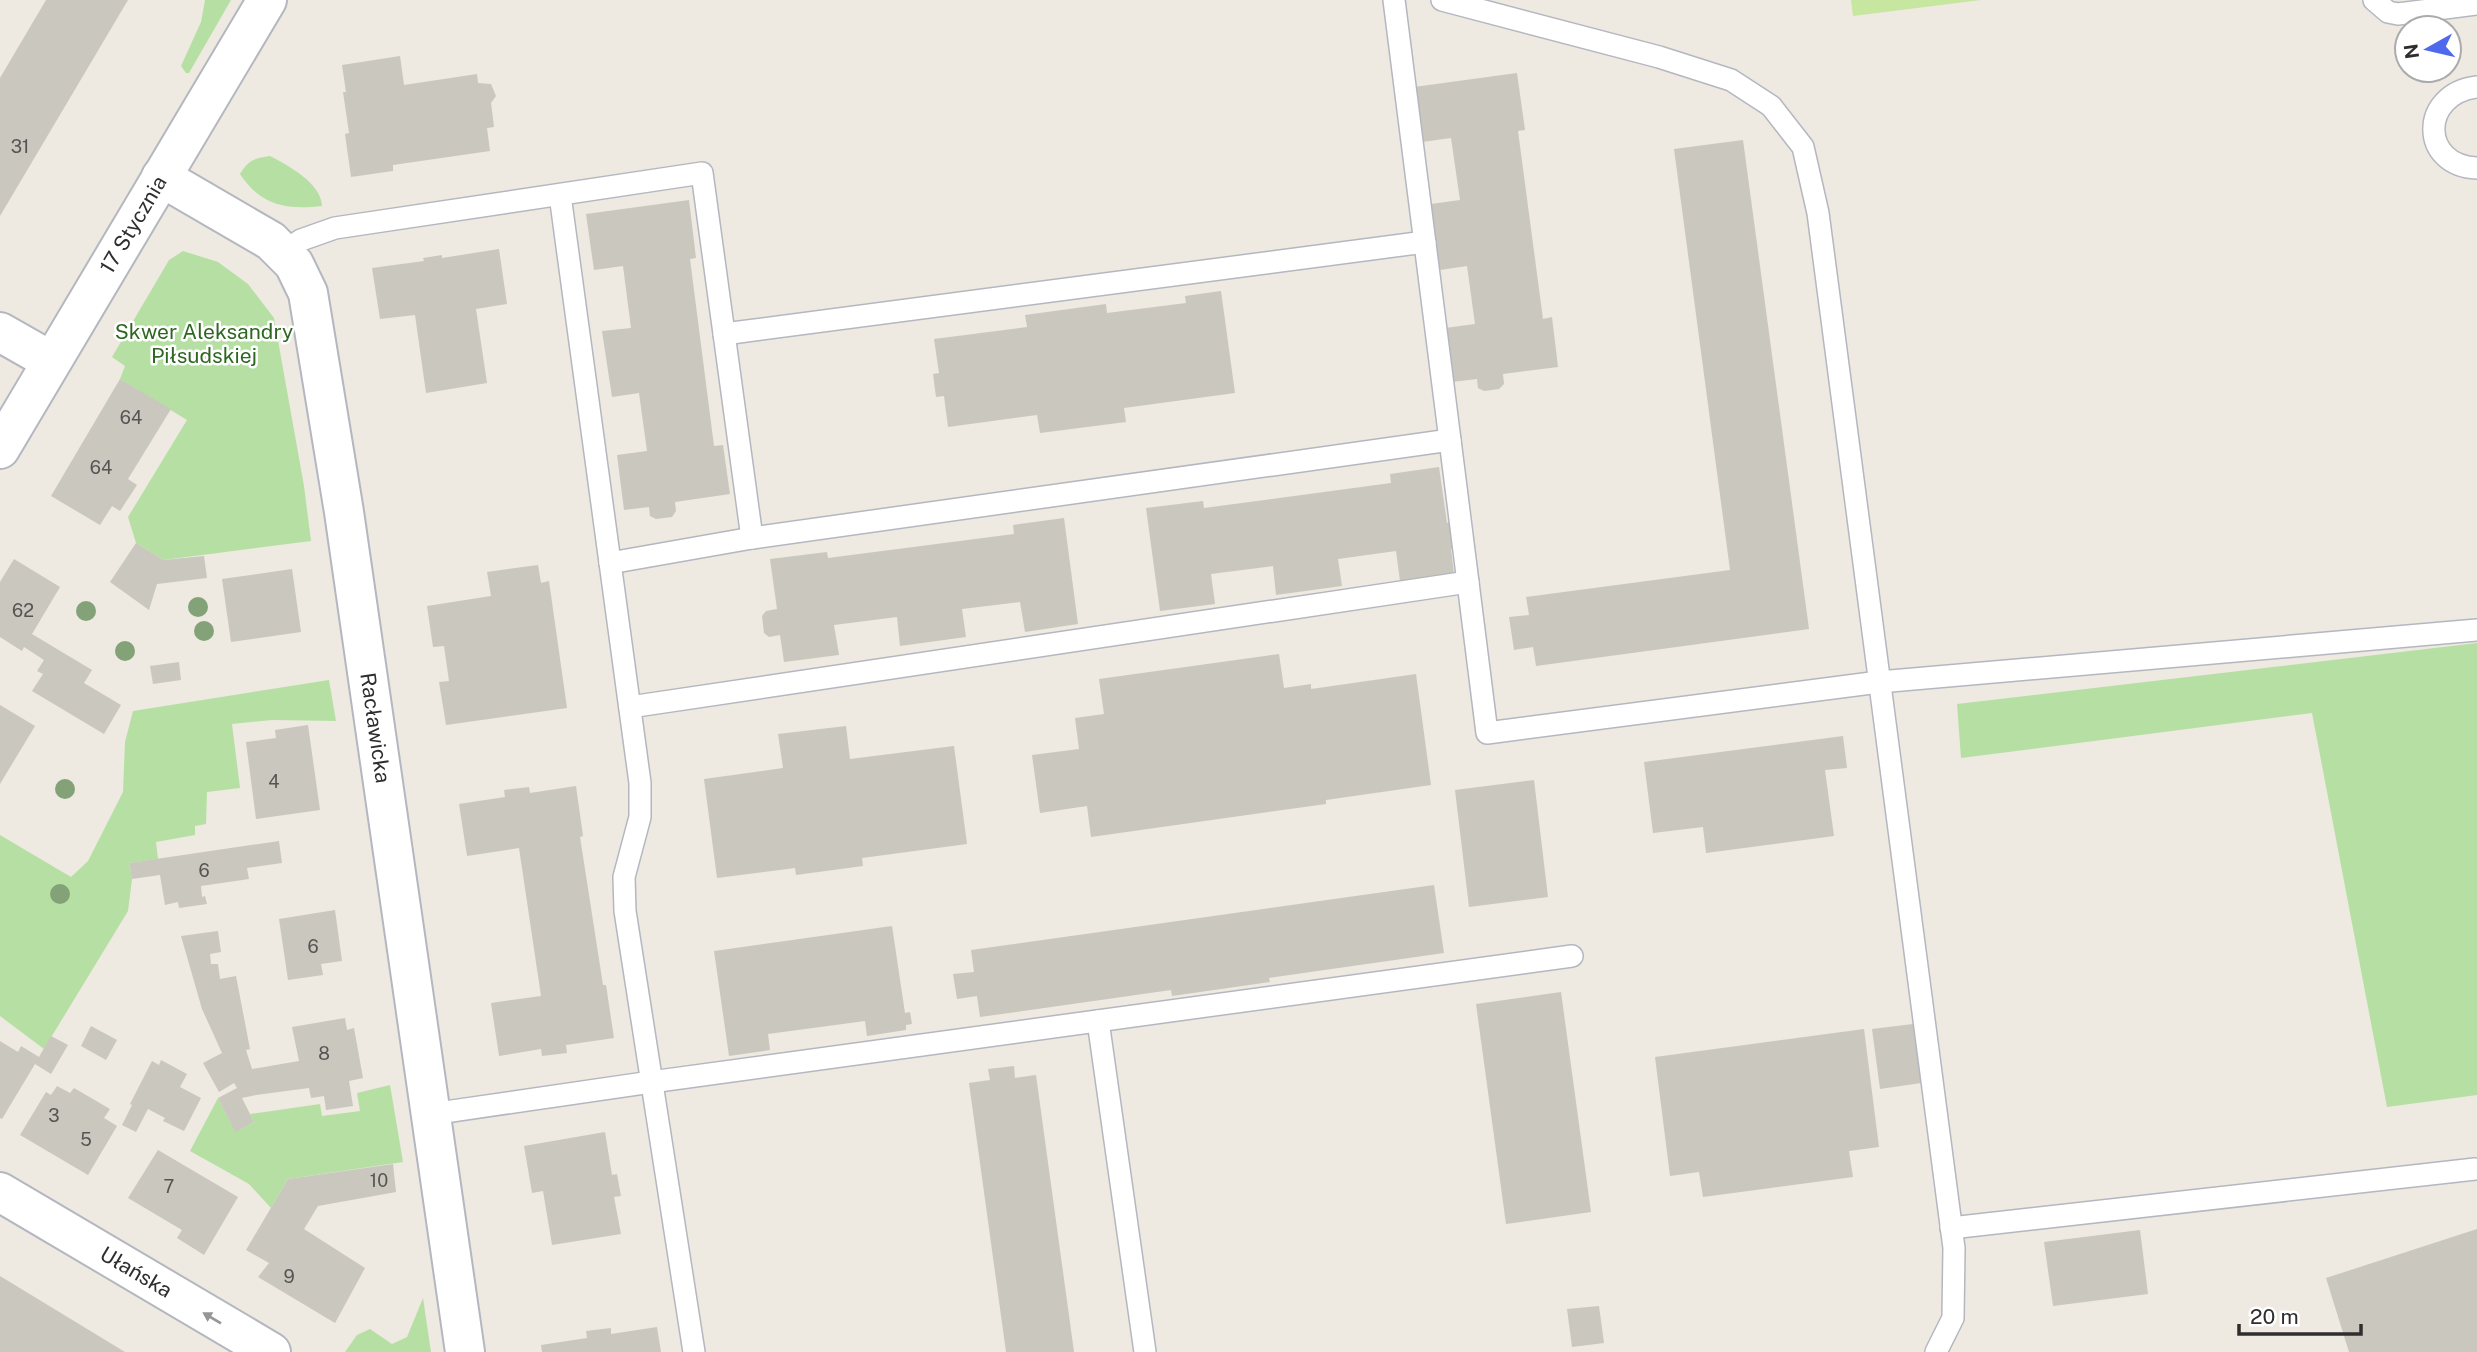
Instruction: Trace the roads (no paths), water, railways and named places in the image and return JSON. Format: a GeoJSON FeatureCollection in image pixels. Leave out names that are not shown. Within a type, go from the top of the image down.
{"type":"FeatureCollection","features":[{"type":"Feature","properties":{"kind":"street","name":"17 Stycznia"},"geometry":{"type":"LineString","coordinates":[[0,449],[161,177],[250,16],[267,0]]}},
{"type":"Feature","properties":{"kind":"street","name":"Racławicka"},"geometry":{"type":"LineString","coordinates":[[161,177],[271,241],[283,252],[302,278],[312,308],[465,1352]]}},
{"type":"Feature","properties":{"kind":"street"},"geometry":{"type":"LineString","coordinates":[[0,332],[51,361]]}},
{"type":"Feature","properties":{"kind":"street","name":"Ułańska"},"geometry":{"type":"LineString","coordinates":[[0,1192],[271,1352]]}},
{"type":"Feature","properties":{"kind":"lane"},"geometry":{"type":"LineString","coordinates":[[1394,0],[1487,733],[1879,682],[2477,631]]}},
{"type":"Feature","properties":{"kind":"lane"},"geometry":{"type":"LineString","coordinates":[[1442,0],[1659,57],[1731,79],[1771,106],[1803,147],[1818,213],[1954,1248],[1953,1318],[1936,1352]]}},
{"type":"Feature","properties":{"kind":"lane"},"geometry":{"type":"LineString","coordinates":[[2374,0],[2388,12],[2398,14],[2477,4]]}},
{"type":"Feature","properties":{"kind":"lane"},"geometry":{"type":"LineString","coordinates":[[2477,87],[2458,90],[2447,97],[2434,119],[2433,132],[2437,144],[2454,163],[2477,168]]}},
{"type":"Feature","properties":{"kind":"lane"},"geometry":{"type":"LineString","coordinates":[[283,252],[301,240],[335,228],[702,173],[752,538]]}},
{"type":"Feature","properties":{"kind":"lane"},"geometry":{"type":"LineString","coordinates":[[560,195],[640,783],[640,817],[624,877],[625,911],[694,1352]]}},
{"type":"Feature","properties":{"kind":"lane"},"geometry":{"type":"LineString","coordinates":[[724,334],[1425,242]]}},
{"type":"Feature","properties":{"kind":"lane"},"geometry":{"type":"LineString","coordinates":[[610,563],[752,538],[1450,440]]}},
{"type":"Feature","properties":{"kind":"lane"},"geometry":{"type":"LineString","coordinates":[[630,707],[1468,582]]}},
{"type":"Feature","properties":{"kind":"lane"},"geometry":{"type":"LineString","coordinates":[[431,1114],[1572,956]]}},
{"type":"Feature","properties":{"kind":"lane"},"geometry":{"type":"LineString","coordinates":[[1098,1021],[1145,1352]]}},
{"type":"Feature","properties":{"kind":"lane"},"geometry":{"type":"LineString","coordinates":[[1951,1227],[2475,1169]]}},
{"type":"Feature","properties":{"kind":"park label","name":"Skwer Aleksandry Piłsudskiej"},"geometry":{"type":"Point","coordinates":[204,344]}}]}
